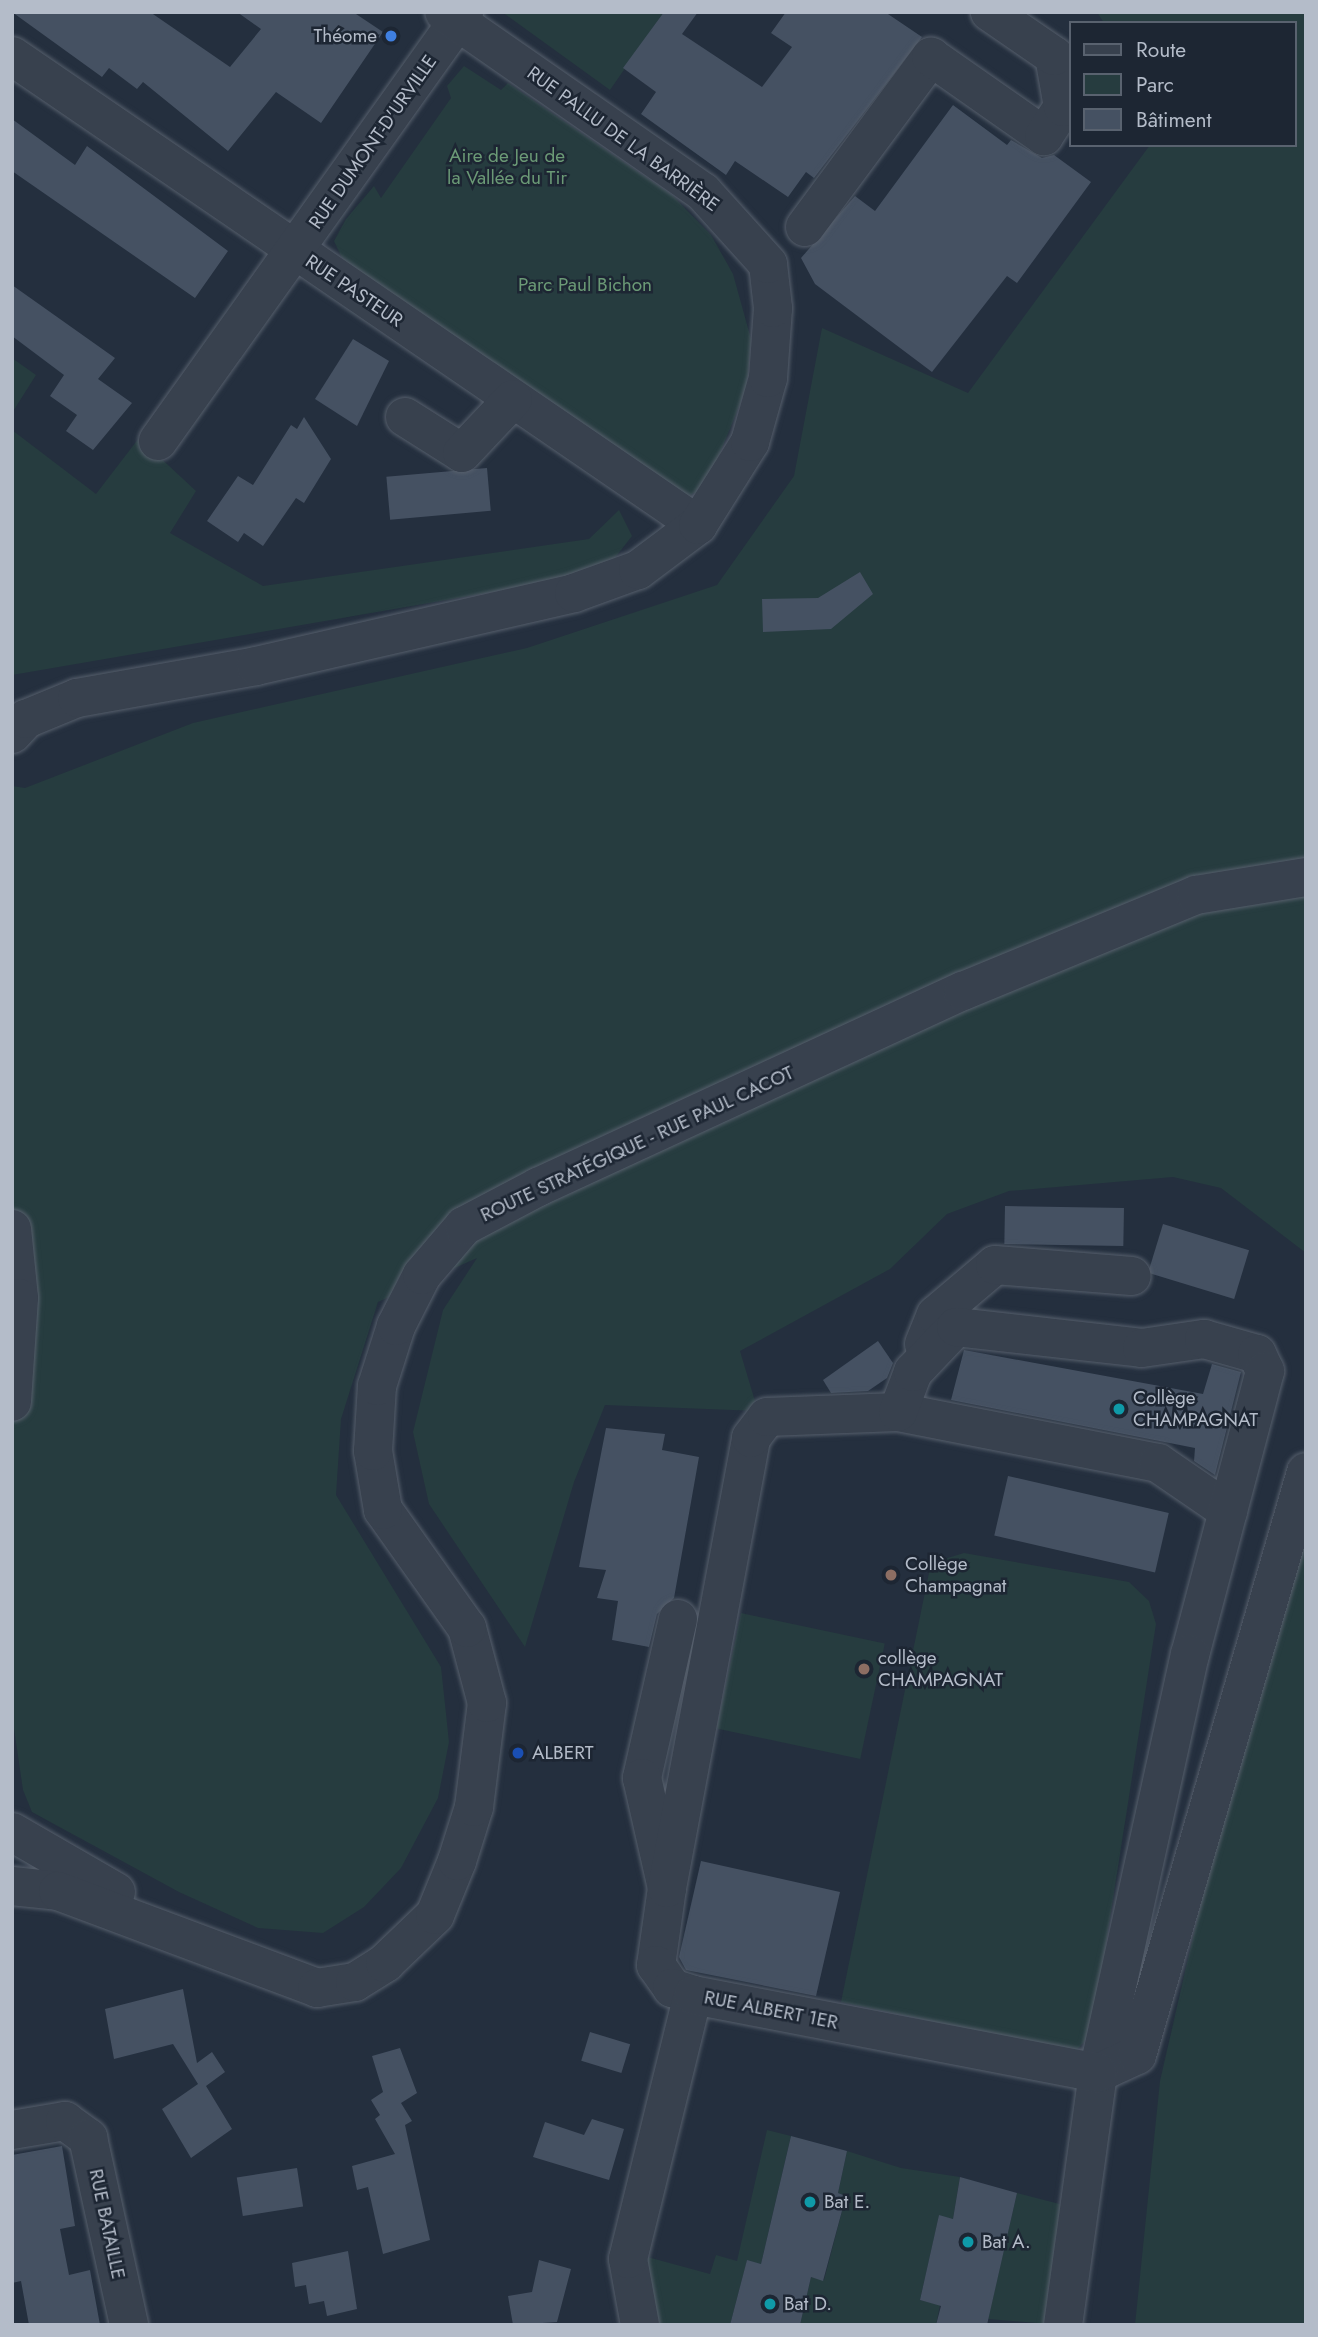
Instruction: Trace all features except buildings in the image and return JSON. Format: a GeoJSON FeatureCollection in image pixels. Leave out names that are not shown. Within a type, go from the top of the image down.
{"type":"FeatureCollection","features":[{"type":"Feature","properties":{"kind":"street"},"geometry":{"type":"LineString","coordinates":[[805,227],[931,57],[1044,135],[1063,107],[1054,56],[990,12]]}},
{"type":"Feature","properties":{"kind":"street","name":"RUE DUMONT-D'URVILLE"},"geometry":{"type":"LineString","coordinates":[[158,441],[295,251],[455,15]]}},
{"type":"Feature","properties":{"kind":"street","name":"RUE PALLU DE LA BARRIÈRE"},"geometry":{"type":"LineString","coordinates":[[455,15],[703,192],[768,264],[774,308],[768,378],[750,442],[698,525]]}},
{"type":"Feature","properties":{"kind":"street","name":"RUE PASTEUR"},"geometry":{"type":"LineString","coordinates":[[12,56],[698,525]]}},
{"type":"Feature","properties":{"kind":"street"},"geometry":{"type":"LineString","coordinates":[[405,417],[462,453],[513,399]]}},
{"type":"Feature","properties":{"kind":"street"},"geometry":{"type":"LineString","coordinates":[[12,714],[56,707],[574,593],[638,570],[698,525]]}},
{"type":"Feature","properties":{"kind":"street"},"geometry":{"type":"LineString","coordinates":[[12,734],[26,719],[56,707]]}},
{"type":"Feature","properties":{"kind":"street","name":"ROUTE STRATÉGIQUE - RUE PAUL CACOT"},"geometry":{"type":"LineString","coordinates":[[12,1886],[58,1891],[317,1988],[355,1982],[386,1963],[435,1915],[457,1861],[474,1807],[487,1703],[481,1668],[467,1629],[383,1510],[373,1451],[377,1386],[396,1326],[422,1275],[464,1226],[1076,943],[1196,895],[1306,877]]}},
{"type":"Feature","properties":{"kind":"street"},"geometry":{"type":"LineString","coordinates":[[12,1229],[19,1298],[12,1402]]}},
{"type":"Feature","properties":{"kind":"street"},"geometry":{"type":"LineString","coordinates":[[898,1412],[936,1314],[995,1265],[1132,1276]]}},
{"type":"Feature","properties":{"kind":"street"},"geometry":{"type":"LineString","coordinates":[[913,1372],[956,1327],[1142,1348],[1204,1339],[1257,1354],[1265,1371],[1189,1654],[1098,2073],[1063,2325]]}},
{"type":"Feature","properties":{"kind":"street"},"geometry":{"type":"LineString","coordinates":[[693,1995],[672,1988],[656,1965],[667,1888],[751,1438],[767,1417],[898,1412],[1158,1464],[1228,1511]]}},
{"type":"Feature","properties":{"kind":"street"},"geometry":{"type":"LineString","coordinates":[[1098,2073],[1137,2055],[1306,1472]]}},
{"type":"Feature","properties":{"kind":"street"},"geometry":{"type":"LineString","coordinates":[[667,1888],[642,1778],[678,1619]]}},
{"type":"Feature","properties":{"kind":"street","name":"ROUTE STRATÉGIQUE - RUE PAUL CACOT"},"geometry":{"type":"LineString","coordinates":[[12,1832],[225,1953]]}},
{"type":"Feature","properties":{"kind":"street","name":"RUE ALBERT 1ER"},"geometry":{"type":"LineString","coordinates":[[640,2325],[628,2259],[693,1995],[1098,2073]]}},
{"type":"Feature","properties":{"kind":"street","name":"RUE BATAILLE"},"geometry":{"type":"LineString","coordinates":[[12,2130],[65,2121],[79,2126],[88,2138],[128,2325]]}},
{"type":"Feature","properties":{"kind":"green space"},"geometry":{"type":"Polygon","coordinates":[[[502,12],[664,12],[610,90],[502,12]]]}},
{"type":"Feature","properties":{"kind":"green space"},"geometry":{"type":"Polygon","coordinates":[[[1097,12],[1306,12],[1306,1253],[1221,1188],[1173,1177],[1009,1191],[947,1214],[890,1269],[740,1351],[758,1411],[605,1405],[574,1482],[525,1647],[429,1504],[413,1432],[443,1310],[477,1258],[378,1302],[341,1419],[336,1495],[441,1667],[449,1742],[438,1798],[401,1868],[364,1907],[323,1933],[258,1928],[179,1892],[32,1812],[23,1790],[12,1715],[12,786],[25,788],[193,723],[527,648],[717,585],[794,476],[822,328],[968,393],[1149,147],[1297,147],[1297,21],[1103,21],[1097,12]]]}},
{"type":"Feature","properties":{"kind":"green space","name":"Parc Paul Bichon"},"geometry":{"type":"Polygon","coordinates":[[[464,66],[501,90],[508,83],[672,195],[711,235],[733,274],[751,339],[747,387],[706,487],[690,495],[674,493],[343,260],[334,241],[346,219],[374,186],[381,198],[451,98],[447,86],[464,66]]]}},
{"type":"Feature","properties":{"kind":"green space"},"geometry":{"type":"Polygon","coordinates":[[[12,358],[36,375],[12,413],[12,358]]]}},
{"type":"Feature","properties":{"kind":"green space"},"geometry":{"type":"Polygon","coordinates":[[[12,430],[96,494],[139,438],[196,491],[170,533],[263,586],[589,539],[619,510],[632,536],[603,573],[12,675],[12,430]]]}},
{"type":"Feature","properties":{"kind":"green space"},"geometry":{"type":"Polygon","coordinates":[[[1306,1525],[1306,2325],[1135,2325],[1160,2081],[1240,1732],[1306,1525]]]}},
{"type":"Feature","properties":{"kind":"green space"},"geometry":{"type":"Polygon","coordinates":[[[964,1553],[1129,1582],[1149,1601],[1156,1624],[1092,2033],[1075,2052],[841,2002],[931,1563],[964,1553]]]}},
{"type":"Feature","properties":{"kind":"green space"},"geometry":{"type":"Polygon","coordinates":[[[741,1613],[885,1644],[860,1759],[716,1728],[741,1613]]]}},
{"type":"Feature","properties":{"kind":"green space"},"geometry":{"type":"Polygon","coordinates":[[[767,2130],[791,2136],[761,2264],[747,2261],[730,2325],[640,2325],[629,2252],[710,2274],[716,2255],[737,2261],[767,2130]]]}},
{"type":"Feature","properties":{"kind":"green space"},"geometry":{"type":"Polygon","coordinates":[[[847,2151],[901,2168],[960,2177],[953,2219],[939,2216],[920,2300],[940,2305],[936,2325],[800,2325],[811,2277],[824,2280],[846,2196],[838,2193],[847,2151]]]}},
{"type":"Feature","properties":{"kind":"green space"},"geometry":{"type":"Polygon","coordinates":[[[1017,2193],[1079,2209],[1063,2325],[988,2319],[1017,2193]]]}},
{"type":"Feature","properties":{"kind":"place","name":"Théome"},"geometry":{"type":"Point","coordinates":[391,36]}},
{"type":"Feature","properties":{"kind":"place","name":"Collège CHAMPAGNAT"},"geometry":{"type":"Point","coordinates":[1119,1409]}},
{"type":"Feature","properties":{"kind":"place","name":"Collège Champagnat"},"geometry":{"type":"Point","coordinates":[891,1575]}},
{"type":"Feature","properties":{"kind":"place","name":"collège CHAMPAGNAT"},"geometry":{"type":"Point","coordinates":[864,1669]}},
{"type":"Feature","properties":{"kind":"place","name":"ALBERT"},"geometry":{"type":"Point","coordinates":[518,1753]}},
{"type":"Feature","properties":{"kind":"place","name":"Bat E."},"geometry":{"type":"Point","coordinates":[810,2202]}},
{"type":"Feature","properties":{"kind":"place","name":"Bat A."},"geometry":{"type":"Point","coordinates":[968,2242]}},
{"type":"Feature","properties":{"kind":"place","name":"Bat D."},"geometry":{"type":"Point","coordinates":[770,2304]}},
{"type":"Feature","properties":{"kind":"park label","name":"Aire de Jeu de la Vallée du Tir"},"geometry":{"type":"Point","coordinates":[507,167]}}]}
